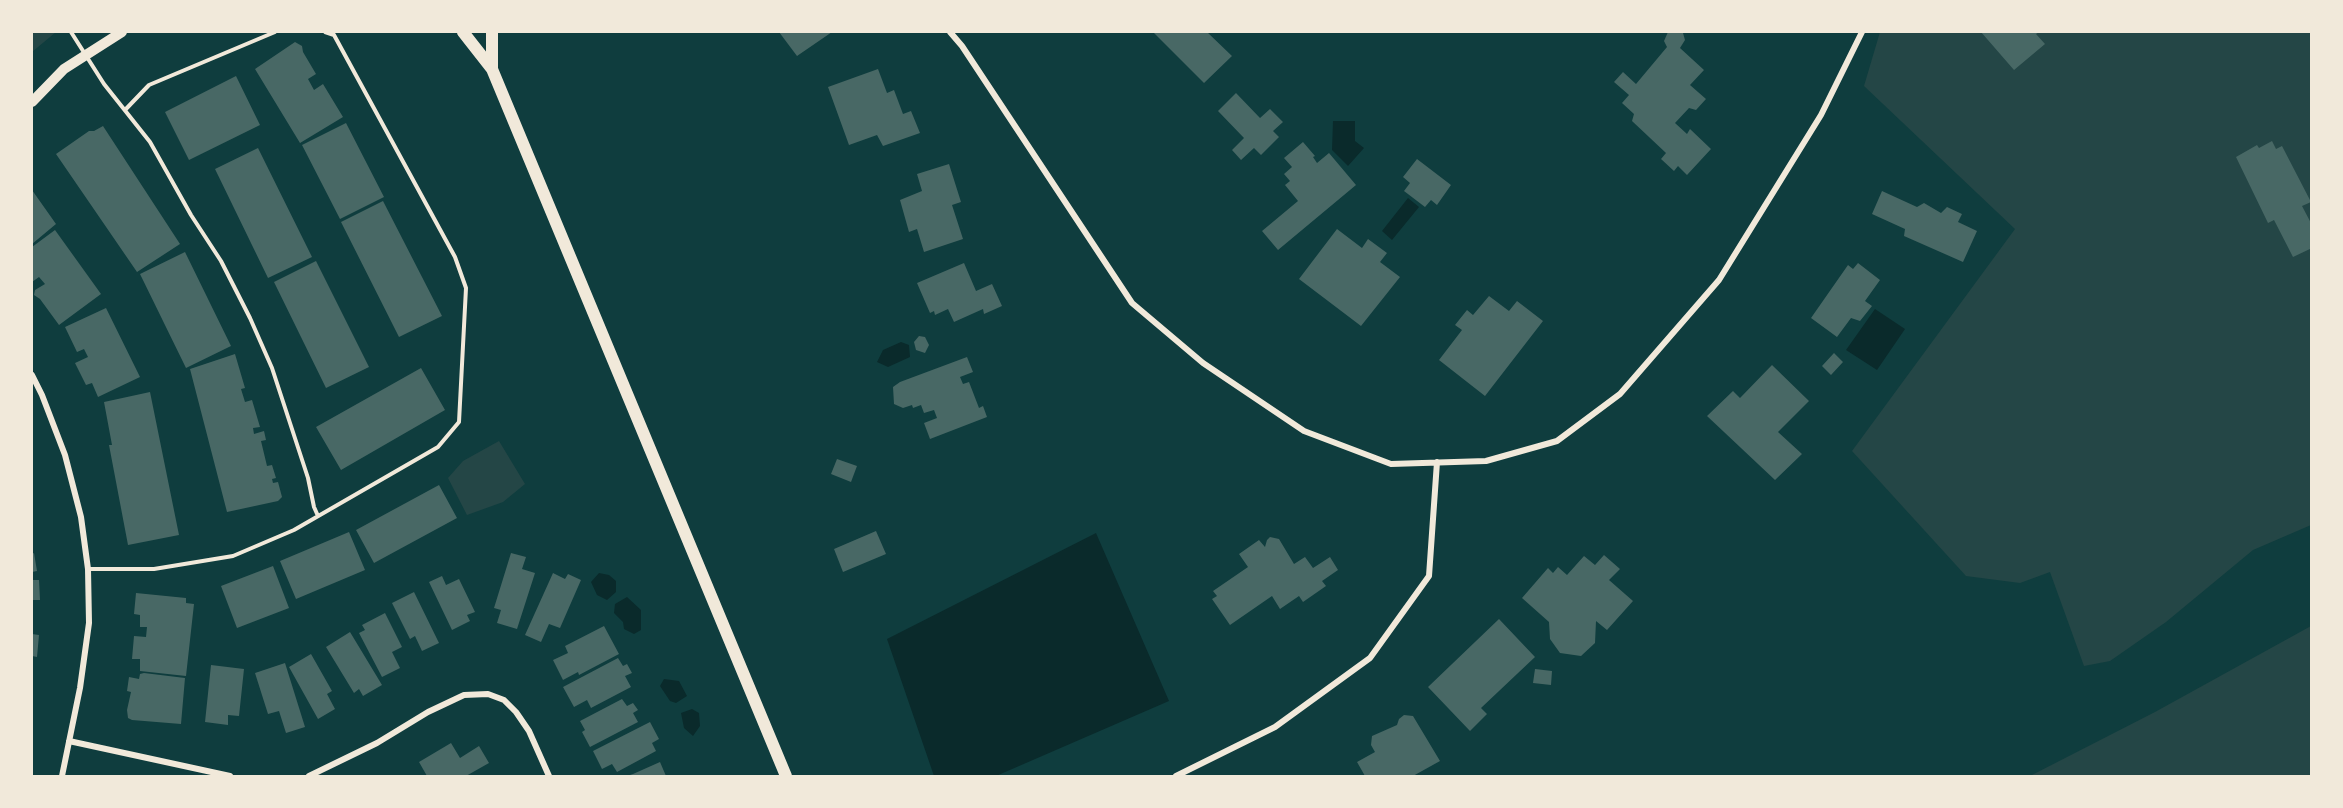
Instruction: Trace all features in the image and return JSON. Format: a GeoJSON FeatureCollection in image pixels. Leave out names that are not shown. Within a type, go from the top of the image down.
{"type":"FeatureCollection","features":[{"type":"Feature","properties":{"kind":"main road"},"geometry":{"type":"LineString","coordinates":[[463,32],[492,69],[786,777]]}},
{"type":"Feature","properties":{"kind":"main road"},"geometry":{"type":"LineString","coordinates":[[492,32],[492,69]]}},
{"type":"Feature","properties":{"kind":"street"},"geometry":{"type":"LineString","coordinates":[[32,102],[64,69],[122,32]]}},
{"type":"Feature","properties":{"kind":"street"},"geometry":{"type":"LineString","coordinates":[[950,32],[962,46],[1132,303],[1203,363],[1305,431],[1391,464],[1486,460],[1557,441],[1620,394],[1719,280],[1821,115],[1862,32]]}},
{"type":"Feature","properties":{"kind":"street"},"geometry":{"type":"LineString","coordinates":[[32,375],[53,422],[68,466],[81,517],[88,569],[89,623],[80,688],[62,777]]}},
{"type":"Feature","properties":{"kind":"street"},"geometry":{"type":"LineString","coordinates":[[1176,777],[1275,727],[1370,658],[1429,576],[1437,462]]}},
{"type":"Feature","properties":{"kind":"street"},"geometry":{"type":"LineString","coordinates":[[309,777],[377,743],[428,712],[464,696],[488,694],[504,700],[516,712],[529,731],[549,777]]}},
{"type":"Feature","properties":{"kind":"street"},"geometry":{"type":"LineString","coordinates":[[69,741],[230,777]]}},
{"type":"Feature","properties":{"kind":"lane"},"geometry":{"type":"LineString","coordinates":[[71,32],[104,84],[150,142],[220,261],[250,318],[272,368],[318,516]]}},
{"type":"Feature","properties":{"kind":"lane"},"geometry":{"type":"LineString","coordinates":[[125,110],[150,85],[275,32]]}},
{"type":"Feature","properties":{"kind":"lane"},"geometry":{"type":"LineString","coordinates":[[88,569],[154,569],[233,556],[294,530],[438,447],[459,422],[466,288],[455,257],[334,35],[325,32]]}},
{"type":"Feature","properties":{"kind":"shaded area"},"geometry":{"type":"Polygon","coordinates":[[[32,32],[56,32],[32,52],[32,32]]]}},
{"type":"Feature","properties":{"kind":"shaded area"},"geometry":{"type":"Polygon","coordinates":[[[1880,32],[2311,32],[2311,525],[2253,550],[2166,622],[2110,661],[2084,666],[2050,572],[2020,583],[1966,576],[1852,451],[2015,229],[1864,86],[1880,32]]]}},
{"type":"Feature","properties":{"kind":"shaded area"},"geometry":{"type":"Polygon","coordinates":[[[1333,121],[1355,121],[1355,141],[1364,148],[1348,166],[1332,150],[1333,121]]]}},
{"type":"Feature","properties":{"kind":"shaded area"},"geometry":{"type":"Polygon","coordinates":[[[1408,198],[1419,207],[1392,240],[1382,231],[1408,198]]]}},
{"type":"Feature","properties":{"kind":"shaded area"},"geometry":{"type":"Polygon","coordinates":[[[1875,309],[1905,329],[1877,370],[1846,350],[1875,309]]]}},
{"type":"Feature","properties":{"kind":"shaded area"},"geometry":{"type":"Polygon","coordinates":[[[901,342],[909,345],[910,357],[888,367],[877,362],[883,350],[901,342]]]}},
{"type":"Feature","properties":{"kind":"shaded area"},"geometry":{"type":"Polygon","coordinates":[[[499,441],[525,484],[503,502],[467,515],[448,478],[463,461],[499,441]]]}},
{"type":"Feature","properties":{"kind":"shaded area"},"geometry":{"type":"Polygon","coordinates":[[[1096,533],[1169,701],[996,776],[934,776],[887,639],[1096,533]]]}},
{"type":"Feature","properties":{"kind":"shaded area"},"geometry":{"type":"Polygon","coordinates":[[[599,573],[609,575],[616,581],[616,592],[607,600],[597,595],[591,582],[599,573]]]}},
{"type":"Feature","properties":{"kind":"shaded area"},"geometry":{"type":"Polygon","coordinates":[[[627,597],[641,610],[641,630],[634,634],[624,629],[623,622],[614,613],[615,604],[627,597]]]}},
{"type":"Feature","properties":{"kind":"shaded area"},"geometry":{"type":"Polygon","coordinates":[[[2311,626],[2311,776],[2030,776],[2155,712],[2311,626]]]}},
{"type":"Feature","properties":{"kind":"shaded area"},"geometry":{"type":"Polygon","coordinates":[[[664,679],[679,681],[687,696],[676,703],[670,701],[660,686],[664,679]]]}},
{"type":"Feature","properties":{"kind":"shaded area"},"geometry":{"type":"Polygon","coordinates":[[[692,709],[699,713],[700,726],[693,736],[684,728],[681,713],[692,709]]]}},
{"type":"Feature","properties":{"kind":"building"},"geometry":{"type":"Polygon","coordinates":[[[779,32],[832,32],[797,56],[779,32]]]}},
{"type":"Feature","properties":{"kind":"building"},"geometry":{"type":"Polygon","coordinates":[[[1153,32],[1207,32],[1232,56],[1204,83],[1153,32]]]}},
{"type":"Feature","properties":{"kind":"building"},"geometry":{"type":"Polygon","coordinates":[[[1668,32],[1683,33],[1685,40],[1680,48],[1704,70],[1690,85],[1706,99],[1696,110],[1689,108],[1675,123],[1687,134],[1690,129],[1711,149],[1687,175],[1678,166],[1674,171],[1661,159],[1666,153],[1632,121],[1634,114],[1622,103],[1629,95],[1614,82],[1623,72],[1636,84],[1667,47],[1664,41],[1668,32]]]}},
{"type":"Feature","properties":{"kind":"building"},"geometry":{"type":"Polygon","coordinates":[[[1981,32],[2039,32],[2036,34],[2045,44],[2014,70],[1981,32]]]}},
{"type":"Feature","properties":{"kind":"building"},"geometry":{"type":"Polygon","coordinates":[[[295,42],[302,46],[316,74],[308,79],[314,90],[323,84],[343,117],[300,143],[255,69],[295,42]]]}},
{"type":"Feature","properties":{"kind":"building"},"geometry":{"type":"Polygon","coordinates":[[[878,69],[887,93],[894,90],[903,114],[911,111],[920,133],[883,146],[877,135],[849,145],[828,87],[878,69]]]}},
{"type":"Feature","properties":{"kind":"building"},"geometry":{"type":"Polygon","coordinates":[[[236,76],[260,125],[189,160],[165,112],[236,76]]]}},
{"type":"Feature","properties":{"kind":"building"},"geometry":{"type":"Polygon","coordinates":[[[1236,93],[1260,118],[1270,109],[1283,122],[1273,131],[1279,137],[1261,155],[1254,148],[1241,160],[1232,150],[1244,138],[1218,111],[1236,93]]]}},
{"type":"Feature","properties":{"kind":"building"},"geometry":{"type":"Polygon","coordinates":[[[346,123],[384,197],[340,219],[302,145],[346,123]]]}},
{"type":"Feature","properties":{"kind":"building"},"geometry":{"type":"Polygon","coordinates":[[[103,126],[180,244],[137,272],[56,154],[89,131],[103,126]]]}},
{"type":"Feature","properties":{"kind":"building"},"geometry":{"type":"Polygon","coordinates":[[[2272,141],[2276,149],[2282,146],[2311,202],[2302,206],[2312,225],[2312,248],[2293,257],[2274,220],[2268,223],[2236,157],[2257,145],[2259,148],[2272,141]]]}},
{"type":"Feature","properties":{"kind":"building"},"geometry":{"type":"Polygon","coordinates":[[[1303,142],[1315,156],[1313,157],[1317,163],[1329,153],[1356,185],[1278,250],[1262,231],[1298,201],[1285,185],[1290,181],[1284,174],[1292,167],[1284,158],[1303,142]]]}},
{"type":"Feature","properties":{"kind":"building"},"geometry":{"type":"Polygon","coordinates":[[[258,148],[312,257],[268,278],[215,169],[258,148]]]}},
{"type":"Feature","properties":{"kind":"building"},"geometry":{"type":"Polygon","coordinates":[[[1417,159],[1451,185],[1437,205],[1431,200],[1425,207],[1404,191],[1410,183],[1403,177],[1417,159]]]}},
{"type":"Feature","properties":{"kind":"building"},"geometry":{"type":"Polygon","coordinates":[[[949,164],[961,202],[952,205],[963,239],[924,252],[917,229],[909,232],[900,200],[922,191],[917,174],[949,164]]]}},
{"type":"Feature","properties":{"kind":"building"},"geometry":{"type":"Polygon","coordinates":[[[32,190],[56,224],[32,244],[32,190]]]}},
{"type":"Feature","properties":{"kind":"building"},"geometry":{"type":"Polygon","coordinates":[[[1882,191],[1917,207],[1924,203],[1941,213],[1947,207],[1962,214],[1958,222],[1977,231],[1963,262],[1904,236],[1905,229],[1872,214],[1882,191]]]}},
{"type":"Feature","properties":{"kind":"building"},"geometry":{"type":"Polygon","coordinates":[[[383,201],[442,316],[399,337],[341,222],[383,201]]]}},
{"type":"Feature","properties":{"kind":"building"},"geometry":{"type":"Polygon","coordinates":[[[1337,229],[1362,248],[1368,239],[1387,253],[1380,262],[1400,277],[1361,326],[1299,279],[1337,229]]]}},
{"type":"Feature","properties":{"kind":"building"},"geometry":{"type":"Polygon","coordinates":[[[55,230],[101,294],[59,325],[40,299],[34,295],[35,290],[45,284],[39,277],[32,282],[32,247],[55,230]]]}},
{"type":"Feature","properties":{"kind":"building"},"geometry":{"type":"Polygon","coordinates":[[[185,252],[231,346],[186,368],[140,274],[185,252]]]}},
{"type":"Feature","properties":{"kind":"building"},"geometry":{"type":"Polygon","coordinates":[[[316,261],[369,367],[326,388],[274,282],[316,261]]]}},
{"type":"Feature","properties":{"kind":"building"},"geometry":{"type":"Polygon","coordinates":[[[964,263],[976,291],[992,284],[1002,306],[984,314],[983,309],[954,322],[948,309],[935,315],[934,311],[930,313],[917,283],[964,263]]]}},
{"type":"Feature","properties":{"kind":"building"},"geometry":{"type":"Polygon","coordinates":[[[1858,263],[1880,280],[1865,301],[1872,306],[1860,321],[1851,318],[1837,337],[1811,318],[1848,265],[1853,269],[1858,263]]]}},
{"type":"Feature","properties":{"kind":"building"},"geometry":{"type":"Polygon","coordinates":[[[1489,296],[1509,311],[1517,301],[1543,321],[1485,396],[1439,360],[1462,330],[1455,325],[1467,310],[1473,315],[1489,296]]]}},
{"type":"Feature","properties":{"kind":"building"},"geometry":{"type":"Polygon","coordinates":[[[106,308],[140,377],[98,397],[92,383],[86,385],[75,363],[88,357],[84,349],[77,352],[65,327],[106,308]]]}},
{"type":"Feature","properties":{"kind":"building"},"geometry":{"type":"Polygon","coordinates":[[[919,336],[925,337],[929,345],[925,353],[916,350],[914,342],[919,336]]]}},
{"type":"Feature","properties":{"kind":"building"},"geometry":{"type":"Polygon","coordinates":[[[1834,353],[1843,362],[1831,375],[1822,366],[1834,353]]]}},
{"type":"Feature","properties":{"kind":"building"},"geometry":{"type":"Polygon","coordinates":[[[235,354],[245,388],[241,389],[245,402],[252,400],[260,427],[253,428],[254,434],[264,431],[266,440],[261,441],[267,466],[272,465],[276,478],[272,479],[273,483],[278,482],[282,497],[278,501],[227,512],[190,369],[235,354]]]}},
{"type":"Feature","properties":{"kind":"building"},"geometry":{"type":"Polygon","coordinates":[[[967,357],[973,372],[960,377],[963,384],[969,382],[979,408],[983,406],[987,417],[930,439],[924,423],[937,418],[934,410],[924,413],[921,405],[903,408],[894,404],[893,387],[900,382],[967,357]]]}},
{"type":"Feature","properties":{"kind":"building"},"geometry":{"type":"Polygon","coordinates":[[[1772,365],[1809,401],[1778,432],[1802,454],[1775,480],[1707,416],[1733,391],[1740,398],[1772,365]]]}},
{"type":"Feature","properties":{"kind":"building"},"geometry":{"type":"Polygon","coordinates":[[[421,368],[445,410],[341,470],[316,427],[421,368]]]}},
{"type":"Feature","properties":{"kind":"building"},"geometry":{"type":"Polygon","coordinates":[[[150,392],[179,535],[128,545],[109,445],[112,445],[104,402],[150,392]]]}},
{"type":"Feature","properties":{"kind":"building"},"geometry":{"type":"Polygon","coordinates":[[[837,459],[857,466],[851,482],[831,474],[837,459]]]}},
{"type":"Feature","properties":{"kind":"building"},"geometry":{"type":"Polygon","coordinates":[[[439,485],[457,518],[374,563],[356,530],[439,485]]]}},
{"type":"Feature","properties":{"kind":"building"},"geometry":{"type":"Polygon","coordinates":[[[876,531],[886,554],[843,572],[834,549],[876,531]]]}},
{"type":"Feature","properties":{"kind":"building"},"geometry":{"type":"Polygon","coordinates":[[[349,532],[365,570],[296,599],[280,561],[349,532]]]}},
{"type":"Feature","properties":{"kind":"building"},"geometry":{"type":"Polygon","coordinates":[[[1270,537],[1279,539],[1294,564],[1305,557],[1313,568],[1330,557],[1338,570],[1322,581],[1326,586],[1303,602],[1299,596],[1280,609],[1272,596],[1230,625],[1212,599],[1217,596],[1213,591],[1248,567],[1239,554],[1259,540],[1265,547],[1270,537]]]}},
{"type":"Feature","properties":{"kind":"building"},"geometry":{"type":"Polygon","coordinates":[[[34,553],[37,571],[32,572],[32,554],[34,553]]]}},
{"type":"Feature","properties":{"kind":"building"},"geometry":{"type":"Polygon","coordinates":[[[511,553],[526,557],[522,569],[535,573],[517,629],[497,623],[501,610],[494,608],[511,553]]]}},
{"type":"Feature","properties":{"kind":"building"},"geometry":{"type":"Polygon","coordinates":[[[1604,555],[1620,569],[1609,580],[1633,601],[1607,630],[1596,621],[1595,643],[1581,656],[1560,653],[1550,639],[1549,622],[1522,598],[1548,568],[1553,573],[1558,567],[1567,575],[1584,556],[1595,565],[1604,555]]]}},
{"type":"Feature","properties":{"kind":"building"},"geometry":{"type":"Polygon","coordinates":[[[273,566],[289,608],[237,628],[221,586],[273,566]]]}},
{"type":"Feature","properties":{"kind":"building"},"geometry":{"type":"Polygon","coordinates":[[[553,573],[565,579],[568,574],[581,580],[560,628],[549,624],[541,642],[525,635],[553,573]]]}},
{"type":"Feature","properties":{"kind":"building"},"geometry":{"type":"Polygon","coordinates":[[[442,576],[446,585],[459,579],[475,612],[467,615],[470,621],[452,630],[429,582],[442,576]]]}},
{"type":"Feature","properties":{"kind":"building"},"geometry":{"type":"Polygon","coordinates":[[[32,580],[39,580],[40,600],[32,600],[32,580]]]}},
{"type":"Feature","properties":{"kind":"building"},"geometry":{"type":"Polygon","coordinates":[[[414,592],[439,643],[422,651],[415,636],[410,639],[392,603],[414,592]]]}},
{"type":"Feature","properties":{"kind":"building"},"geometry":{"type":"Polygon","coordinates":[[[136,593],[186,598],[186,603],[194,604],[186,676],[140,671],[140,659],[132,659],[134,636],[146,637],[147,627],[140,627],[140,615],[134,614],[136,593]]]}},
{"type":"Feature","properties":{"kind":"building"},"geometry":{"type":"Polygon","coordinates":[[[385,613],[402,647],[392,652],[400,668],[382,677],[359,633],[365,630],[362,625],[385,613]]]}},
{"type":"Feature","properties":{"kind":"building"},"geometry":{"type":"Polygon","coordinates":[[[1499,619],[1535,657],[1481,708],[1487,714],[1470,731],[1428,687],[1499,619]]]}},
{"type":"Feature","properties":{"kind":"building"},"geometry":{"type":"Polygon","coordinates":[[[604,626],[619,654],[579,675],[578,672],[563,680],[553,660],[568,653],[565,646],[604,626]]]}},
{"type":"Feature","properties":{"kind":"building"},"geometry":{"type":"Polygon","coordinates":[[[350,632],[382,685],[363,696],[359,689],[354,693],[326,647],[350,632]]]}},
{"type":"Feature","properties":{"kind":"building"},"geometry":{"type":"Polygon","coordinates":[[[32,634],[39,635],[37,657],[32,656],[32,634]]]}},
{"type":"Feature","properties":{"kind":"building"},"geometry":{"type":"Polygon","coordinates":[[[311,654],[332,691],[327,694],[335,709],[318,719],[289,667],[311,654]]]}},
{"type":"Feature","properties":{"kind":"building"},"geometry":{"type":"Polygon","coordinates":[[[618,658],[623,666],[627,664],[632,673],[625,676],[631,687],[591,708],[587,700],[574,707],[563,687],[618,658]]]}},
{"type":"Feature","properties":{"kind":"building"},"geometry":{"type":"Polygon","coordinates":[[[285,663],[305,727],[286,733],[279,711],[268,714],[255,673],[285,663]]]}},
{"type":"Feature","properties":{"kind":"building"},"geometry":{"type":"Polygon","coordinates":[[[211,665],[244,669],[239,716],[228,715],[228,725],[205,722],[211,665]]]}},
{"type":"Feature","properties":{"kind":"building"},"geometry":{"type":"Polygon","coordinates":[[[1535,669],[1552,671],[1551,685],[1533,683],[1535,669]]]}},
{"type":"Feature","properties":{"kind":"building"},"geometry":{"type":"Polygon","coordinates":[[[140,674],[185,678],[181,724],[128,718],[127,710],[131,692],[127,691],[129,677],[139,679],[140,674]]]}},
{"type":"Feature","properties":{"kind":"building"},"geometry":{"type":"Polygon","coordinates":[[[622,699],[627,706],[633,703],[638,710],[633,713],[638,722],[590,747],[582,732],[585,730],[580,721],[622,699]]]}},
{"type":"Feature","properties":{"kind":"building"},"geometry":{"type":"Polygon","coordinates":[[[1404,715],[1413,716],[1440,761],[1413,776],[1365,776],[1357,762],[1375,752],[1371,745],[1372,736],[1397,725],[1399,719],[1404,715]]]}},
{"type":"Feature","properties":{"kind":"building"},"geometry":{"type":"Polygon","coordinates":[[[650,722],[659,739],[652,743],[656,751],[617,772],[612,764],[602,769],[593,751],[650,722]]]}},
{"type":"Feature","properties":{"kind":"building"},"geometry":{"type":"Polygon","coordinates":[[[451,743],[460,758],[479,746],[489,763],[466,776],[427,776],[419,762],[451,743]]]}},
{"type":"Feature","properties":{"kind":"building"},"geometry":{"type":"Polygon","coordinates":[[[660,762],[666,776],[627,776],[633,774],[660,762]]]}}]}
